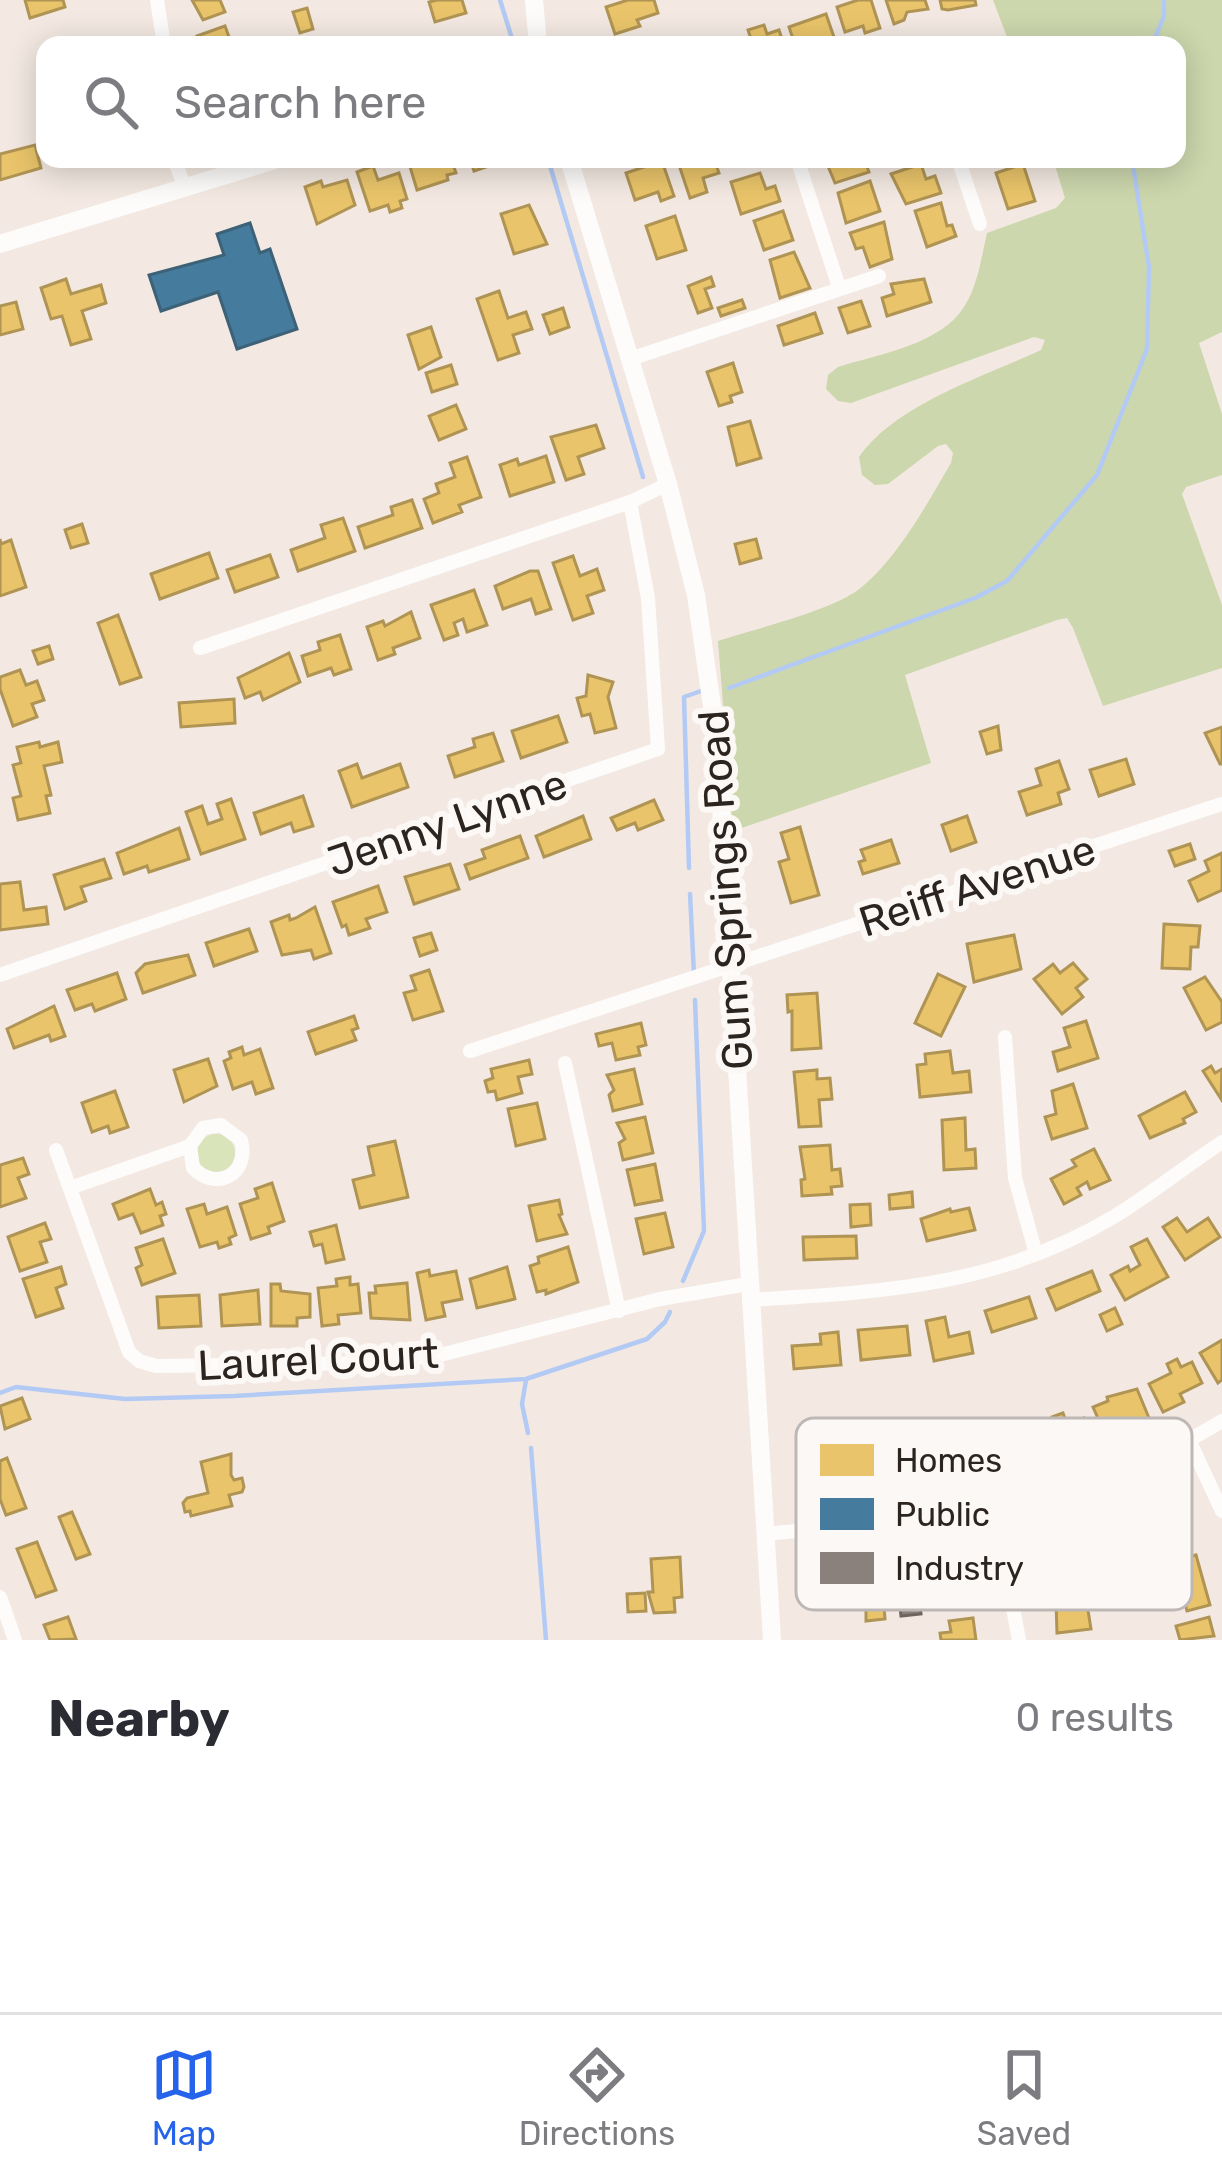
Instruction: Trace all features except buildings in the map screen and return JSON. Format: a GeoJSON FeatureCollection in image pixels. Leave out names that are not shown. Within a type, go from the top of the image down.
{"type":"FeatureCollection","features":[{"type":"Feature","properties":{"kind":"main road"},"geometry":{"type":"LineString","coordinates":[[534,0],[537,36]]}},
{"type":"Feature","properties":{"kind":"main road"},"geometry":{"type":"LineString","coordinates":[[0,244],[249,168]]}},
{"type":"Feature","properties":{"kind":"main road","name":"Gum Springs Road"},"geometry":{"type":"LineString","coordinates":[[572,168],[668,484],[696,595],[710,679],[772,1640]]}},
{"type":"Feature","properties":{"kind":"street"},"geometry":{"type":"LineString","coordinates":[[158,0],[163,36]]}},
{"type":"Feature","properties":{"kind":"street"},"geometry":{"type":"LineString","coordinates":[[177,168],[185,188]]}},
{"type":"Feature","properties":{"kind":"street"},"geometry":{"type":"LineString","coordinates":[[799,168],[837,281]]}},
{"type":"Feature","properties":{"kind":"street"},"geometry":{"type":"LineString","coordinates":[[961,168],[980,224]]}},
{"type":"Feature","properties":{"kind":"street"},"geometry":{"type":"LineString","coordinates":[[630,358],[879,276]]}},
{"type":"Feature","properties":{"kind":"street"},"geometry":{"type":"LineString","coordinates":[[200,647],[630,502],[668,484]]}},
{"type":"Feature","properties":{"kind":"street","name":"Jenny Lynne"},"geometry":{"type":"LineString","coordinates":[[0,975],[658,749],[648,598],[630,502]]}},
{"type":"Feature","properties":{"kind":"street","name":"Reiff Avenue"},"geometry":{"type":"LineString","coordinates":[[470,1051],[1222,804]]}},
{"type":"Feature","properties":{"kind":"street"},"geometry":{"type":"LineString","coordinates":[[1005,1037],[1015,1178],[1036,1254]]}},
{"type":"Feature","properties":{"kind":"street"},"geometry":{"type":"LineString","coordinates":[[565,1063],[619,1311]]}},
{"type":"Feature","properties":{"kind":"street"},"geometry":{"type":"LineString","coordinates":[[70,1188],[190,1146],[203,1128],[220,1125],[236,1133],[244,1157],[227,1178],[208,1179],[193,1168],[190,1146]]}},
{"type":"Feature","properties":{"kind":"street","name":"Laurel Court"},"geometry":{"type":"LineString","coordinates":[[56,1150],[129,1352],[156,1366],[376,1363],[456,1352],[660,1299],[749,1292],[883,1293],[973,1275],[1036,1254],[1113,1217],[1222,1142]]}},
{"type":"Feature","properties":{"kind":"street"},"geometry":{"type":"LineString","coordinates":[[1192,1438],[1222,1421]]}},
{"type":"Feature","properties":{"kind":"street"},"geometry":{"type":"LineString","coordinates":[[1192,1446],[1222,1511]]}},
{"type":"Feature","properties":{"kind":"street"},"geometry":{"type":"LineString","coordinates":[[766,1534],[796,1531]]}},
{"type":"Feature","properties":{"kind":"street"},"geometry":{"type":"LineString","coordinates":[[0,1598],[15,1640]]}},
{"type":"Feature","properties":{"kind":"street"},"geometry":{"type":"LineString","coordinates":[[1013,1610],[1019,1640]]}},
{"type":"Feature","properties":{"kind":"green space"},"geometry":{"type":"Polygon","coordinates":[[[993,0],[1222,0],[1222,332],[1199,343],[1222,414],[1222,475],[1186,487],[1182,494],[1222,605],[1222,668],[1103,706],[1073,628],[1067,618],[1057,620],[905,675],[931,763],[733,831],[718,641],[829,605],[872,578],[910,531],[953,453],[946,444],[938,446],[888,484],[875,485],[862,475],[859,457],[894,422],[917,407],[1041,350],[1045,340],[1034,337],[851,403],[838,401],[826,389],[828,375],[838,367],[919,342],[948,325],[970,296],[987,233],[1056,208],[1065,198],[1056,168],[1186,168],[1186,36],[1007,36],[993,0]]]}},
{"type":"Feature","properties":{"kind":"green space"},"geometry":{"type":"Polygon","coordinates":[[[216,1134],[229,1140],[235,1153],[229,1166],[216,1172],[203,1166],[197,1153],[203,1140],[216,1134]]]}},
{"type":"Feature","properties":{"kind":"waterway"},"geometry":{"type":"LineString","coordinates":[[500,0],[511,36]]}},
{"type":"Feature","properties":{"kind":"waterway"},"geometry":{"type":"LineString","coordinates":[[1156,36],[1164,0]]}},
{"type":"Feature","properties":{"kind":"waterway"},"geometry":{"type":"LineString","coordinates":[[551,168],[643,477]]}},
{"type":"Feature","properties":{"kind":"waterway"},"geometry":{"type":"LineString","coordinates":[[729,688],[975,598],[1007,581],[1097,475],[1147,349],[1149,267],[1133,168]]}},
{"type":"Feature","properties":{"kind":"waterway"},"geometry":{"type":"LineString","coordinates":[[689,868],[684,697],[701,691]]}},
{"type":"Feature","properties":{"kind":"waterway"},"geometry":{"type":"LineString","coordinates":[[690,894],[694,974]]}},
{"type":"Feature","properties":{"kind":"waterway"},"geometry":{"type":"LineString","coordinates":[[683,1281],[704,1231],[695,1000]]}},
{"type":"Feature","properties":{"kind":"waterway"},"geometry":{"type":"LineString","coordinates":[[0,1393],[16,1387],[125,1399],[526,1379],[647,1339],[670,1312]]}},
{"type":"Feature","properties":{"kind":"waterway"},"geometry":{"type":"LineString","coordinates":[[526,1380],[522,1404],[528,1433]]}},
{"type":"Feature","properties":{"kind":"waterway"},"geometry":{"type":"LineString","coordinates":[[531,1448],[546,1640]]}}]}
